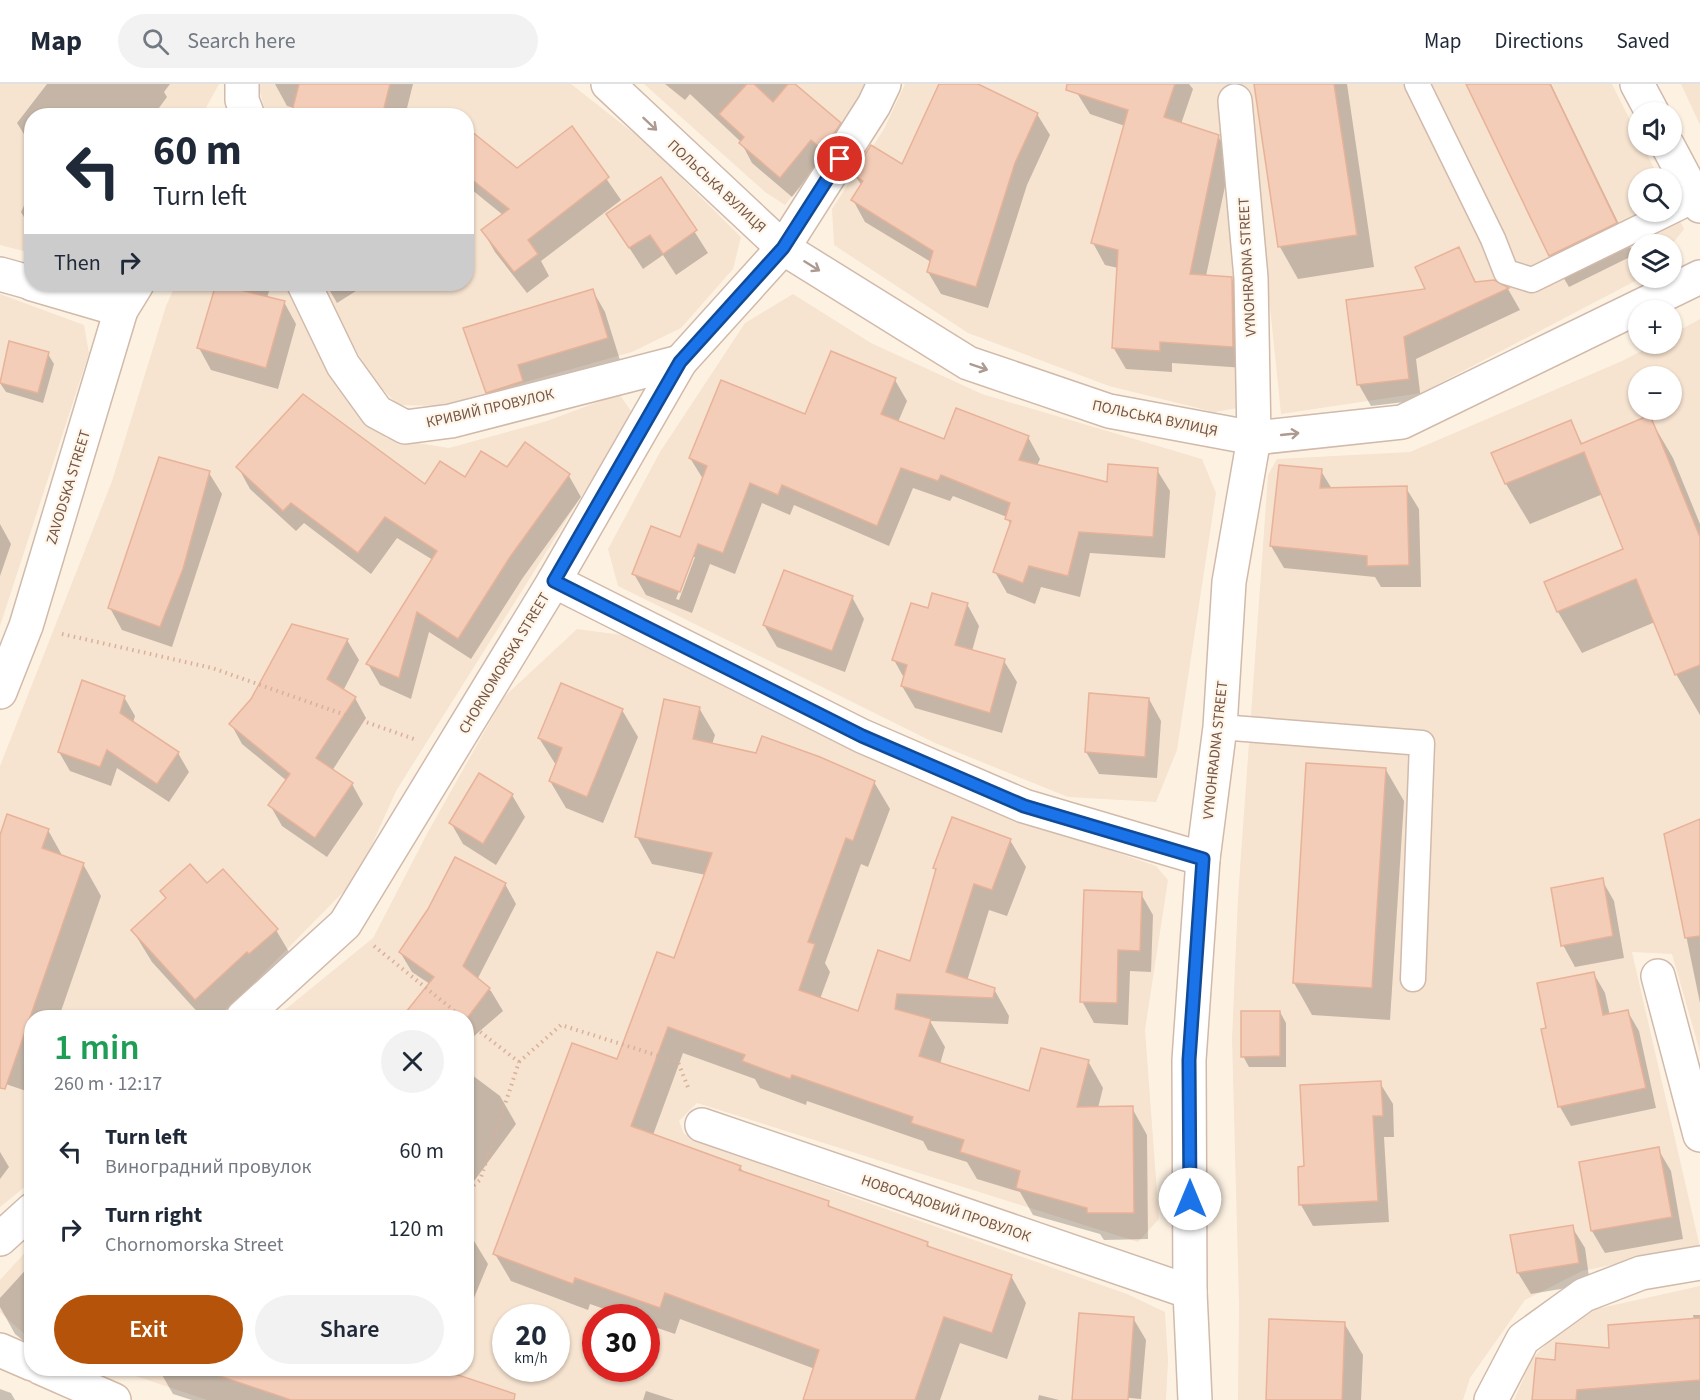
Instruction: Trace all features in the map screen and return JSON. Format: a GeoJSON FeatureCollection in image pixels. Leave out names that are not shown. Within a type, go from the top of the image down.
{"type":"FeatureCollection","features":[{"type":"Feature","properties":{"kind":"street","name":"ПОЛЬСЬКА ВУЛИЦЯ"},"geometry":{"type":"LineString","coordinates":[[608,84],[783,248],[968,363],[1108,411],[1254,438],[1402,422],[1700,277]]}},
{"type":"Feature","properties":{"kind":"street","name":"CHORNOMORSKA STREET"},"geometry":{"type":"LineString","coordinates":[[251,1010],[345,924],[554,581],[680,362],[783,248],[874,105],[884,84]]}},
{"type":"Feature","properties":{"kind":"street"},"geometry":{"type":"LineString","coordinates":[[1637,84],[1647,102]]}},
{"type":"Feature","properties":{"kind":"street","name":"VYNOHRADNA STREET"},"geometry":{"type":"LineString","coordinates":[[1195,1400],[1191,1292],[1189,1060],[1203,859],[1220,727],[1229,582],[1254,438],[1251,278],[1235,101]]}},
{"type":"Feature","properties":{"kind":"street"},"geometry":{"type":"LineString","coordinates":[[1673,156],[1698,203]]}},
{"type":"Feature","properties":{"kind":"street"},"geometry":{"type":"LineString","coordinates":[[0,274],[24,281]]}},
{"type":"Feature","properties":{"kind":"street"},"geometry":{"type":"LineString","coordinates":[[87,291],[129,297]]}},
{"type":"Feature","properties":{"kind":"street","name":"КРИВИЙ ПРОВУЛОК"},"geometry":{"type":"LineString","coordinates":[[307,291],[343,365],[377,412],[405,427],[451,421],[680,362]]}},
{"type":"Feature","properties":{"kind":"street","name":"ZAVODSKA STREET"},"geometry":{"type":"LineString","coordinates":[[0,692],[27,626],[129,297]]}},
{"type":"Feature","properties":{"kind":"street"},"geometry":{"type":"LineString","coordinates":[[554,581],[862,736],[1024,806],[1203,859]]}},
{"type":"Feature","properties":{"kind":"street"},"geometry":{"type":"LineString","coordinates":[[1658,976],[1700,1135]]}},
{"type":"Feature","properties":{"kind":"street","name":"НОВОСАДОВИЙ ПРОВУЛОК"},"geometry":{"type":"LineString","coordinates":[[702,1125],[1191,1292]]}},
{"type":"Feature","properties":{"kind":"street"},"geometry":{"type":"LineString","coordinates":[[0,1239],[24,1217]]}},
{"type":"Feature","properties":{"kind":"street"},"geometry":{"type":"LineString","coordinates":[[1491,1400],[1523,1339],[1584,1295],[1641,1273],[1700,1263]]}},
{"type":"Feature","properties":{"kind":"street"},"geometry":{"type":"LineString","coordinates":[[0,1350],[24,1360]]}},
{"type":"Feature","properties":{"kind":"street"},"geometry":{"type":"LineString","coordinates":[[59,1376],[114,1400]]}},
{"type":"Feature","properties":{"kind":"lane"},"geometry":{"type":"LineString","coordinates":[[1417,84],[1493,239],[1506,272],[1532,280],[1698,203]]}},
{"type":"Feature","properties":{"kind":"lane"},"geometry":{"type":"LineString","coordinates":[[1220,727],[1422,743],[1413,979]]}},
{"type":"Feature","properties":{"kind":"path"},"geometry":{"type":"LineString","coordinates":[[27,626],[212,668],[450,752]]}},
{"type":"Feature","properties":{"kind":"path"},"geometry":{"type":"LineString","coordinates":[[345,924],[453,1010]]}},
{"type":"Feature","properties":{"kind":"path"},"geometry":{"type":"LineString","coordinates":[[474,1185],[480,1180],[519,1062],[561,1025],[678,1062],[702,1125]]}},
{"type":"Feature","properties":{"kind":"path"},"geometry":{"type":"LineString","coordinates":[[474,1027],[519,1062]]}},
{"type":"Feature","properties":{"kind":"shaded area"},"geometry":{"type":"Polygon","coordinates":[[[0,84],[219,84],[206,108],[24,108],[24,251],[0,245],[0,84]]]}},
{"type":"Feature","properties":{"kind":"shaded area"},"geometry":{"type":"Polygon","coordinates":[[[258,84],[571,84],[645,142],[741,237],[733,269],[681,328],[632,352],[441,406],[398,405],[371,377],[324,291],[474,291],[474,108],[264,108],[258,84]]]}},
{"type":"Feature","properties":{"kind":"shaded area"},"geometry":{"type":"Polygon","coordinates":[[[644,84],[865,84],[845,128],[785,205],[765,192],[644,84]]]}},
{"type":"Feature","properties":{"kind":"shaded area"},"geometry":{"type":"Polygon","coordinates":[[[905,84],[1612,84],[1628,116],[1628,156],[1648,156],[1654,168],[1628,168],[1628,222],[1681,222],[1684,229],[1680,234],[1628,234],[1628,285],[1421,393],[1281,414],[1248,94],[1238,86],[1224,88],[1242,287],[1239,408],[1214,412],[1109,386],[968,333],[834,245],[832,209],[884,129],[905,84]]]}},
{"type":"Feature","properties":{"kind":"shaded area"},"geometry":{"type":"Polygon","coordinates":[[[1681,84],[1700,84],[1700,125],[1681,84]]]}},
{"type":"Feature","properties":{"kind":"shaded area"},"geometry":{"type":"Polygon","coordinates":[[[173,291],[290,291],[342,385],[386,438],[449,448],[547,421],[619,394],[631,411],[618,438],[396,791],[357,878],[247,990],[225,1010],[24,1010],[24,1188],[0,1207],[0,766],[112,481],[166,306],[173,291]]]}},
{"type":"Feature","properties":{"kind":"shaded area"},"geometry":{"type":"Polygon","coordinates":[[[0,294],[84,325],[89,353],[0,626],[0,294]]]}},
{"type":"Feature","properties":{"kind":"shaded area"},"geometry":{"type":"Polygon","coordinates":[[[793,294],[871,343],[982,394],[1202,459],[1216,493],[1177,750],[1156,802],[1068,797],[935,743],[618,586],[608,549],[660,452],[745,323],[793,294]]]}},
{"type":"Feature","properties":{"kind":"shaded area"},"geometry":{"type":"Polygon","coordinates":[[[1700,319],[1700,1052],[1672,954],[1632,952],[1700,1247],[1582,1271],[1525,1300],[1470,1378],[1463,1400],[1238,1400],[1239,1304],[1232,1039],[1238,897],[1268,475],[1277,459],[1410,452],[1636,354],[1682,354],[1682,329],[1700,319]]]}},
{"type":"Feature","properties":{"kind":"shaded area"},"geometry":{"type":"Polygon","coordinates":[[[577,629],[644,638],[899,772],[1016,818],[1156,866],[1168,880],[1145,1030],[1159,1219],[1138,1242],[697,1103],[679,1121],[684,1134],[849,1196],[1127,1294],[1165,1312],[1168,1361],[1166,1400],[207,1400],[136,1376],[474,1376],[474,1010],[285,1010],[373,938],[429,830],[504,697],[577,629]]]}},
{"type":"Feature","properties":{"kind":"shaded area"},"geometry":{"type":"Polygon","coordinates":[[[24,1254],[24,1334],[0,1312],[0,1280],[24,1254]]]}},
{"type":"Feature","properties":{"kind":"shaded area"},"geometry":{"type":"Polygon","coordinates":[[[1700,1286],[1700,1400],[1514,1400],[1532,1359],[1555,1335],[1596,1309],[1700,1286]]]}},
{"type":"Feature","properties":{"kind":"building"},"geometry":{"type":"Polygon","coordinates":[[[299,84],[390,84],[384,108],[293,108],[299,84]]]}},
{"type":"Feature","properties":{"kind":"building"},"geometry":{"type":"Polygon","coordinates":[[[747,84],[754,84],[773,102],[788,84],[795,84],[841,123],[823,150],[811,140],[780,178],[739,143],[744,137],[719,114],[747,84]]]}},
{"type":"Feature","properties":{"kind":"building"},"geometry":{"type":"Polygon","coordinates":[[[939,84],[978,84],[1038,113],[1015,163],[976,287],[927,272],[933,251],[851,200],[863,181],[853,174],[871,145],[902,164],[939,84]]]}},
{"type":"Feature","properties":{"kind":"building"},"geometry":{"type":"Polygon","coordinates":[[[1067,84],[1175,84],[1164,117],[1219,135],[1190,274],[1232,277],[1233,347],[1160,342],[1160,351],[1112,348],[1118,250],[1091,243],[1128,110],[1066,90],[1067,84]]]}},
{"type":"Feature","properties":{"kind":"building"},"geometry":{"type":"Polygon","coordinates":[[[1254,84],[1334,84],[1357,235],[1278,247],[1254,84]]]}},
{"type":"Feature","properties":{"kind":"building"},"geometry":{"type":"Polygon","coordinates":[[[1466,84],[1550,84],[1617,223],[1549,256],[1466,84]]]}},
{"type":"Feature","properties":{"kind":"building"},"geometry":{"type":"Polygon","coordinates":[[[572,126],[609,177],[528,240],[538,254],[514,272],[481,230],[509,209],[474,181],[474,133],[517,168],[572,126]]]}},
{"type":"Feature","properties":{"kind":"building"},"geometry":{"type":"Polygon","coordinates":[[[661,177],[697,230],[663,254],[650,235],[629,248],[606,214],[661,177]]]}},
{"type":"Feature","properties":{"kind":"building"},"geometry":{"type":"Polygon","coordinates":[[[1459,247],[1475,282],[1494,280],[1509,288],[1404,337],[1409,379],[1357,385],[1346,300],[1425,289],[1415,267],[1459,247]]]}},
{"type":"Feature","properties":{"kind":"building"},"geometry":{"type":"Polygon","coordinates":[[[593,289],[608,338],[518,365],[523,381],[486,393],[463,328],[593,289]]]}},
{"type":"Feature","properties":{"kind":"building"},"geometry":{"type":"Polygon","coordinates":[[[214,291],[244,291],[285,301],[266,368],[197,348],[214,291]]]}},
{"type":"Feature","properties":{"kind":"building"},"geometry":{"type":"Polygon","coordinates":[[[9,341],[49,352],[38,393],[0,383],[9,341]]]}},
{"type":"Feature","properties":{"kind":"building"},"geometry":{"type":"Polygon","coordinates":[[[831,351],[896,378],[881,414],[944,439],[956,408],[1029,436],[1019,460],[1107,482],[1108,464],[1158,468],[1153,537],[1079,532],[1068,576],[1029,566],[1023,583],[993,572],[1011,521],[1005,519],[1010,503],[941,475],[938,481],[901,468],[877,526],[782,485],[778,495],[750,483],[723,553],[698,544],[680,592],[632,574],[651,526],[680,537],[707,466],[689,458],[721,380],[805,414],[831,351]]]}},
{"type":"Feature","properties":{"kind":"building"},"geometry":{"type":"Polygon","coordinates":[[[303,394],[425,484],[440,461],[465,477],[481,451],[507,467],[525,442],[570,474],[510,557],[458,639],[417,612],[399,678],[366,664],[437,551],[385,517],[358,553],[291,503],[283,511],[236,467],[303,394]]]}},
{"type":"Feature","properties":{"kind":"building"},"geometry":{"type":"Polygon","coordinates":[[[1571,420],[1581,444],[1638,420],[1652,420],[1700,537],[1700,665],[1675,675],[1636,579],[1557,612],[1544,582],[1623,549],[1584,452],[1505,484],[1491,453],[1571,420]]]}},
{"type":"Feature","properties":{"kind":"building"},"geometry":{"type":"Polygon","coordinates":[[[159,457],[210,471],[183,569],[160,627],[108,608],[159,457]]]}},
{"type":"Feature","properties":{"kind":"building"},"geometry":{"type":"Polygon","coordinates":[[[1279,465],[1322,469],[1320,488],[1407,486],[1409,565],[1367,566],[1367,556],[1270,546],[1279,465]]]}},
{"type":"Feature","properties":{"kind":"building"},"geometry":{"type":"Polygon","coordinates":[[[784,570],[853,596],[832,651],[763,625],[784,570]]]}},
{"type":"Feature","properties":{"kind":"building"},"geometry":{"type":"Polygon","coordinates":[[[932,593],[968,603],[955,645],[1005,659],[990,713],[901,686],[907,665],[892,660],[911,603],[928,608],[932,593]]]}},
{"type":"Feature","properties":{"kind":"building"},"geometry":{"type":"Polygon","coordinates":[[[292,624],[348,639],[327,679],[356,697],[316,758],[353,783],[315,838],[268,805],[290,774],[229,724],[251,699],[292,624]]]}},
{"type":"Feature","properties":{"kind":"building"},"geometry":{"type":"Polygon","coordinates":[[[82,680],[125,696],[120,713],[179,752],[157,784],[107,750],[100,767],[58,752],[82,680]]]}},
{"type":"Feature","properties":{"kind":"building"},"geometry":{"type":"Polygon","coordinates":[[[561,683],[623,709],[587,797],[549,781],[562,748],[538,738],[561,683]]]}},
{"type":"Feature","properties":{"kind":"building"},"geometry":{"type":"Polygon","coordinates":[[[1089,693],[1149,698],[1145,757],[1085,752],[1089,693]]]}},
{"type":"Feature","properties":{"kind":"building"},"geometry":{"type":"Polygon","coordinates":[[[664,699],[700,707],[693,739],[756,753],[762,736],[820,757],[875,781],[853,841],[846,838],[808,942],[815,944],[799,990],[858,1011],[878,950],[910,961],[936,869],[933,868],[952,817],[1011,839],[992,890],[974,884],[946,972],[995,988],[993,998],[897,994],[895,1009],[931,1019],[919,1056],[1029,1091],[1041,1048],[1089,1060],[1077,1107],[1133,1106],[1134,1213],[1087,1213],[1087,1208],[1016,1188],[1020,1171],[960,1152],[964,1140],[911,1123],[913,1117],[792,1075],[790,1079],[742,1061],[745,1055],[668,1027],[631,1126],[741,1166],[739,1170],[829,1201],[828,1206],[928,1242],[927,1246],[1012,1275],[992,1333],[944,1317],[915,1400],[803,1400],[819,1350],[665,1293],[660,1308],[660,1304],[649,1304],[575,1278],[573,1284],[493,1254],[572,1043],[617,1059],[657,952],[674,958],[712,853],[635,837],[664,699]]]}},
{"type":"Feature","properties":{"kind":"building"},"geometry":{"type":"Polygon","coordinates":[[[1306,763],[1386,768],[1372,988],[1293,983],[1306,763]]]}},
{"type":"Feature","properties":{"kind":"building"},"geometry":{"type":"Polygon","coordinates":[[[479,773],[513,794],[483,844],[449,823],[479,773]]]}},
{"type":"Feature","properties":{"kind":"building"},"geometry":{"type":"Polygon","coordinates":[[[7,814],[49,829],[42,848],[84,863],[33,1010],[24,1010],[24,1035],[5,1089],[0,1088],[0,835],[7,814]]]}},
{"type":"Feature","properties":{"kind":"building"},"geometry":{"type":"Polygon","coordinates":[[[1700,819],[1700,936],[1685,938],[1664,834],[1700,819]]]}},
{"type":"Feature","properties":{"kind":"building"},"geometry":{"type":"Polygon","coordinates":[[[455,857],[506,883],[463,966],[490,988],[473,1010],[408,1010],[434,977],[399,952],[428,909],[455,857]]]}},
{"type":"Feature","properties":{"kind":"building"},"geometry":{"type":"Polygon","coordinates":[[[190,864],[207,883],[223,869],[278,929],[249,954],[247,952],[195,1000],[131,930],[166,898],[160,891],[190,864]]]}},
{"type":"Feature","properties":{"kind":"building"},"geometry":{"type":"Polygon","coordinates":[[[1603,878],[1613,936],[1561,946],[1551,888],[1603,878]]]}},
{"type":"Feature","properties":{"kind":"building"},"geometry":{"type":"Polygon","coordinates":[[[1084,890],[1142,892],[1140,951],[1118,950],[1117,1003],[1080,1002],[1084,890]]]}},
{"type":"Feature","properties":{"kind":"building"},"geometry":{"type":"Polygon","coordinates":[[[1594,972],[1603,1015],[1628,1010],[1646,1088],[1558,1107],[1541,1029],[1546,1028],[1537,983],[1594,972]]]}},
{"type":"Feature","properties":{"kind":"building"},"geometry":{"type":"Polygon","coordinates":[[[1241,1011],[1280,1011],[1280,1056],[1241,1057],[1241,1011]]]}},
{"type":"Feature","properties":{"kind":"building"},"geometry":{"type":"Polygon","coordinates":[[[1381,1081],[1383,1116],[1373,1116],[1378,1201],[1299,1205],[1298,1167],[1304,1166],[1300,1085],[1381,1081]]]}},
{"type":"Feature","properties":{"kind":"building"},"geometry":{"type":"Polygon","coordinates":[[[1659,1147],[1672,1217],[1591,1231],[1579,1162],[1659,1147]]]}},
{"type":"Feature","properties":{"kind":"building"},"geometry":{"type":"Polygon","coordinates":[[[1573,1225],[1579,1263],[1517,1273],[1510,1235],[1573,1225]]]}},
{"type":"Feature","properties":{"kind":"building"},"geometry":{"type":"Polygon","coordinates":[[[1079,1313],[1134,1317],[1128,1400],[1072,1400],[1079,1313]]]}},
{"type":"Feature","properties":{"kind":"building"},"geometry":{"type":"Polygon","coordinates":[[[1700,1318],[1700,1380],[1577,1390],[1576,1400],[1532,1400],[1536,1358],[1555,1360],[1556,1343],[1609,1348],[1608,1325],[1700,1318]]]}},
{"type":"Feature","properties":{"kind":"building"},"geometry":{"type":"Polygon","coordinates":[[[1269,1319],[1345,1322],[1342,1400],[1266,1400],[1269,1319]]]}},
{"type":"Feature","properties":{"kind":"building"},"geometry":{"type":"Polygon","coordinates":[[[220,1376],[461,1376],[515,1394],[514,1400],[291,1400],[220,1376]]]}},
{"type":"Feature","properties":{"kind":"route"},"geometry":{"type":"LineString","coordinates":[[840,159],[783,248],[680,362],[554,581],[862,736],[1024,806],[1203,859],[1189,1060],[1190,1199]]}}]}
